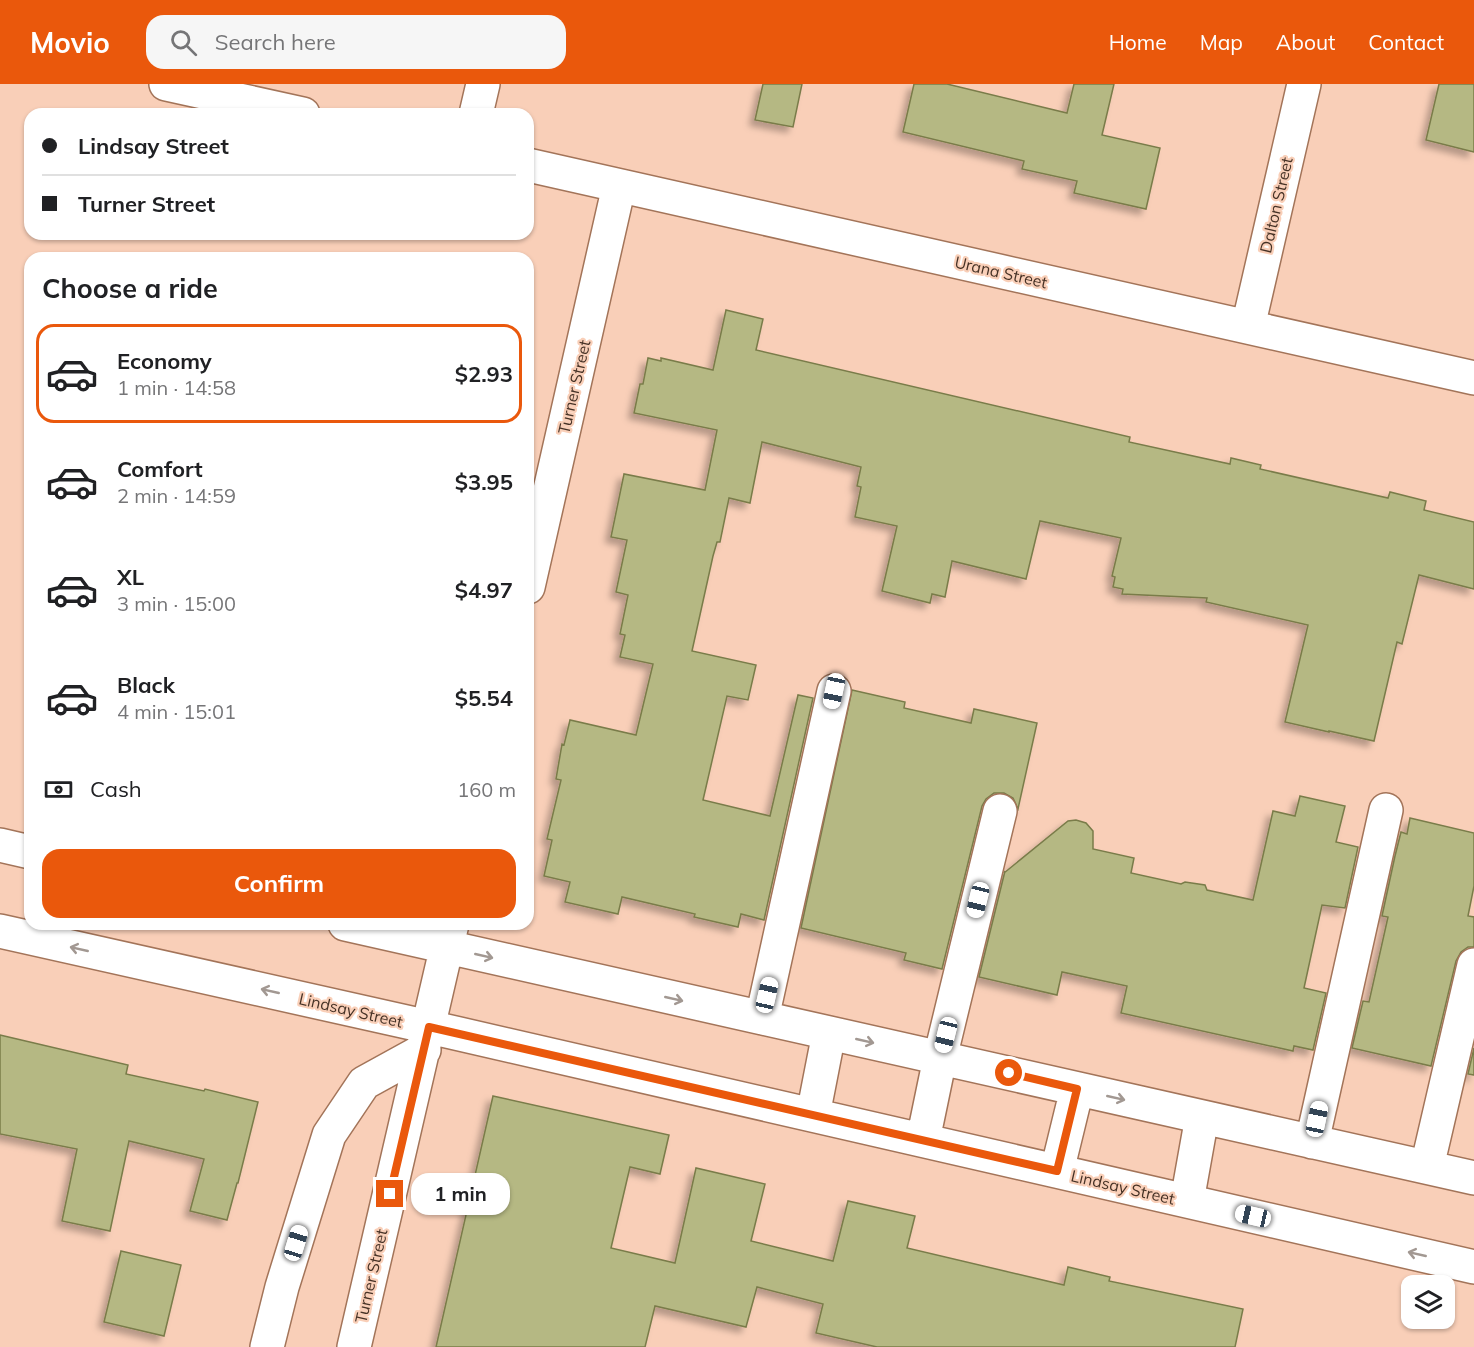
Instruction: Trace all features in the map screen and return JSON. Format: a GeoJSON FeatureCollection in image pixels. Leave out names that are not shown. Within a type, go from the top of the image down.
{"type":"FeatureCollection","features":[{"type":"Feature","properties":{"kind":"street"},"geometry":{"type":"LineString","coordinates":[[166,84],[276,108]]}},
{"type":"Feature","properties":{"kind":"street"},"geometry":{"type":"LineString","coordinates":[[477,108],[483,84]]}},
{"type":"Feature","properties":{"kind":"street","name":"Dalton Street"},"geometry":{"type":"LineString","coordinates":[[1248,327],[1304,84]]}},
{"type":"Feature","properties":{"kind":"street","name":"Urana Street"},"geometry":{"type":"LineString","coordinates":[[534,166],[1474,378]]}},
{"type":"Feature","properties":{"kind":"street","name":"Turner Street"},"geometry":{"type":"LineString","coordinates":[[534,536],[542,466],[619,186]]}},
{"type":"Feature","properties":{"kind":"street"},"geometry":{"type":"LineString","coordinates":[[762,1018],[834,691]]}},
{"type":"Feature","properties":{"kind":"street"},"geometry":{"type":"LineString","coordinates":[[1312,1142],[1386,810]]}},
{"type":"Feature","properties":{"kind":"street"},"geometry":{"type":"LineString","coordinates":[[923,1140],[940,1058],[1000,811]]}},
{"type":"Feature","properties":{"kind":"street"},"geometry":{"type":"LineString","coordinates":[[0,845],[24,851]]}},
{"type":"Feature","properties":{"kind":"street"},"geometry":{"type":"LineString","coordinates":[[395,930],[449,936],[762,1018],[1474,1178]]}},
{"type":"Feature","properties":{"kind":"street","name":"Lindsay Street"},"geometry":{"type":"LineString","coordinates":[[0,931],[426,1038],[813,1115],[1474,1267]]}},
{"type":"Feature","properties":{"kind":"street","name":"Turner Street"},"geometry":{"type":"LineString","coordinates":[[354,1347],[449,936]]}},
{"type":"Feature","properties":{"kind":"street"},"geometry":{"type":"LineString","coordinates":[[1427,1167],[1474,965]]}},
{"type":"Feature","properties":{"kind":"street"},"geometry":{"type":"LineString","coordinates":[[813,1115],[829,1033]]}},
{"type":"Feature","properties":{"kind":"street"},"geometry":{"type":"LineString","coordinates":[[267,1347],[282,1287],[329,1135],[364,1083],[426,1038]]}},
{"type":"Feature","properties":{"kind":"street"},"geometry":{"type":"LineString","coordinates":[[1057,1171],[1077,1089]]}},
{"type":"Feature","properties":{"kind":"street"},"geometry":{"type":"LineString","coordinates":[[1187,1201],[1202,1117]]}},
{"type":"Feature","properties":{"kind":"building"},"geometry":{"type":"Polygon","coordinates":[[[763,84],[802,84],[793,127],[755,120],[763,84]]]}},
{"type":"Feature","properties":{"kind":"building"},"geometry":{"type":"Polygon","coordinates":[[[914,84],[947,84],[1067,113],[1074,84],[1114,84],[1102,135],[1160,148],[1146,209],[1074,193],[1077,181],[1022,169],[1024,161],[903,132],[914,84]]]}},
{"type":"Feature","properties":{"kind":"building"},"geometry":{"type":"Polygon","coordinates":[[[1439,84],[1474,84],[1474,152],[1426,140],[1439,84]]]}},
{"type":"Feature","properties":{"kind":"building"},"geometry":{"type":"Polygon","coordinates":[[[726,310],[763,319],[756,350],[1130,437],[1129,442],[1230,464],[1231,458],[1261,465],[1260,469],[1388,498],[1390,492],[1426,501],[1424,510],[1474,522],[1474,589],[1419,575],[1402,644],[1397,642],[1374,741],[1329,732],[1285,722],[1308,625],[1206,602],[1207,598],[1122,594],[1123,589],[1113,587],[1115,577],[1112,576],[1121,538],[1040,521],[1026,579],[952,561],[945,597],[932,594],[930,603],[882,591],[897,526],[855,517],[861,487],[857,486],[861,467],[762,442],[750,503],[729,498],[720,542],[717,542],[713,556],[692,651],[756,665],[748,700],[727,696],[703,800],[770,816],[798,695],[813,698],[764,920],[741,914],[738,927],[694,917],[695,914],[622,897],[618,914],[565,902],[570,882],[544,876],[552,840],[547,839],[561,780],[556,779],[562,744],[564,745],[570,720],[636,735],[653,664],[620,657],[625,635],[620,634],[628,595],[616,592],[627,540],[611,537],[624,474],[705,490],[717,430],[634,413],[640,384],[643,384],[648,358],[661,361],[661,358],[713,370],[726,310]]]}},
{"type":"Feature","properties":{"kind":"building"},"geometry":{"type":"Polygon","coordinates":[[[852,690],[905,702],[904,708],[971,723],[974,709],[1037,723],[1018,809],[1013,798],[1004,793],[994,793],[986,799],[982,806],[942,969],[904,960],[906,953],[801,928],[852,690]]]}},
{"type":"Feature","properties":{"kind":"building"},"geometry":{"type":"Polygon","coordinates":[[[1300,796],[1345,806],[1336,842],[1358,847],[1345,908],[1322,905],[1304,988],[1326,993],[1313,1050],[1294,1046],[1293,1051],[1121,1013],[1127,986],[1062,972],[1057,995],[979,977],[1005,872],[1068,821],[1076,820],[1086,823],[1093,831],[1093,849],[1134,858],[1131,873],[1181,884],[1185,882],[1205,885],[1207,890],[1253,900],[1273,811],[1295,816],[1300,796]]]}},
{"type":"Feature","properties":{"kind":"building"},"geometry":{"type":"Polygon","coordinates":[[[1410,818],[1474,833],[1474,886],[1468,916],[1474,917],[1474,947],[1468,947],[1461,952],[1456,961],[1431,1066],[1352,1048],[1363,1001],[1369,1002],[1388,917],[1382,916],[1401,832],[1407,834],[1410,818]]]}},
{"type":"Feature","properties":{"kind":"building"},"geometry":{"type":"Polygon","coordinates":[[[0,1035],[128,1065],[126,1074],[258,1102],[227,1220],[190,1211],[204,1159],[129,1141],[110,1231],[62,1221],[77,1149],[0,1134],[0,1035]]]}},
{"type":"Feature","properties":{"kind":"building"},"geometry":{"type":"Polygon","coordinates":[[[1474,1048],[1474,1075],[1468,1074],[1474,1048]]]}},
{"type":"Feature","properties":{"kind":"building"},"geometry":{"type":"Polygon","coordinates":[[[493,1096],[669,1135],[660,1174],[630,1167],[611,1248],[675,1263],[696,1168],[765,1184],[751,1241],[833,1261],[848,1201],[915,1216],[907,1248],[1064,1285],[1068,1267],[1110,1277],[1109,1281],[1243,1309],[1235,1347],[877,1347],[816,1333],[823,1304],[757,1287],[746,1327],[655,1306],[645,1347],[436,1347],[493,1096]]]}},
{"type":"Feature","properties":{"kind":"building"},"geometry":{"type":"Polygon","coordinates":[[[121,1251],[181,1265],[164,1336],[104,1322],[121,1251]]]}},
{"type":"Feature","properties":{"kind":"route"},"geometry":{"type":"LineString","coordinates":[[390,1194],[429,1027],[1057,1171],[1077,1089],[1009,1073]]}}]}
